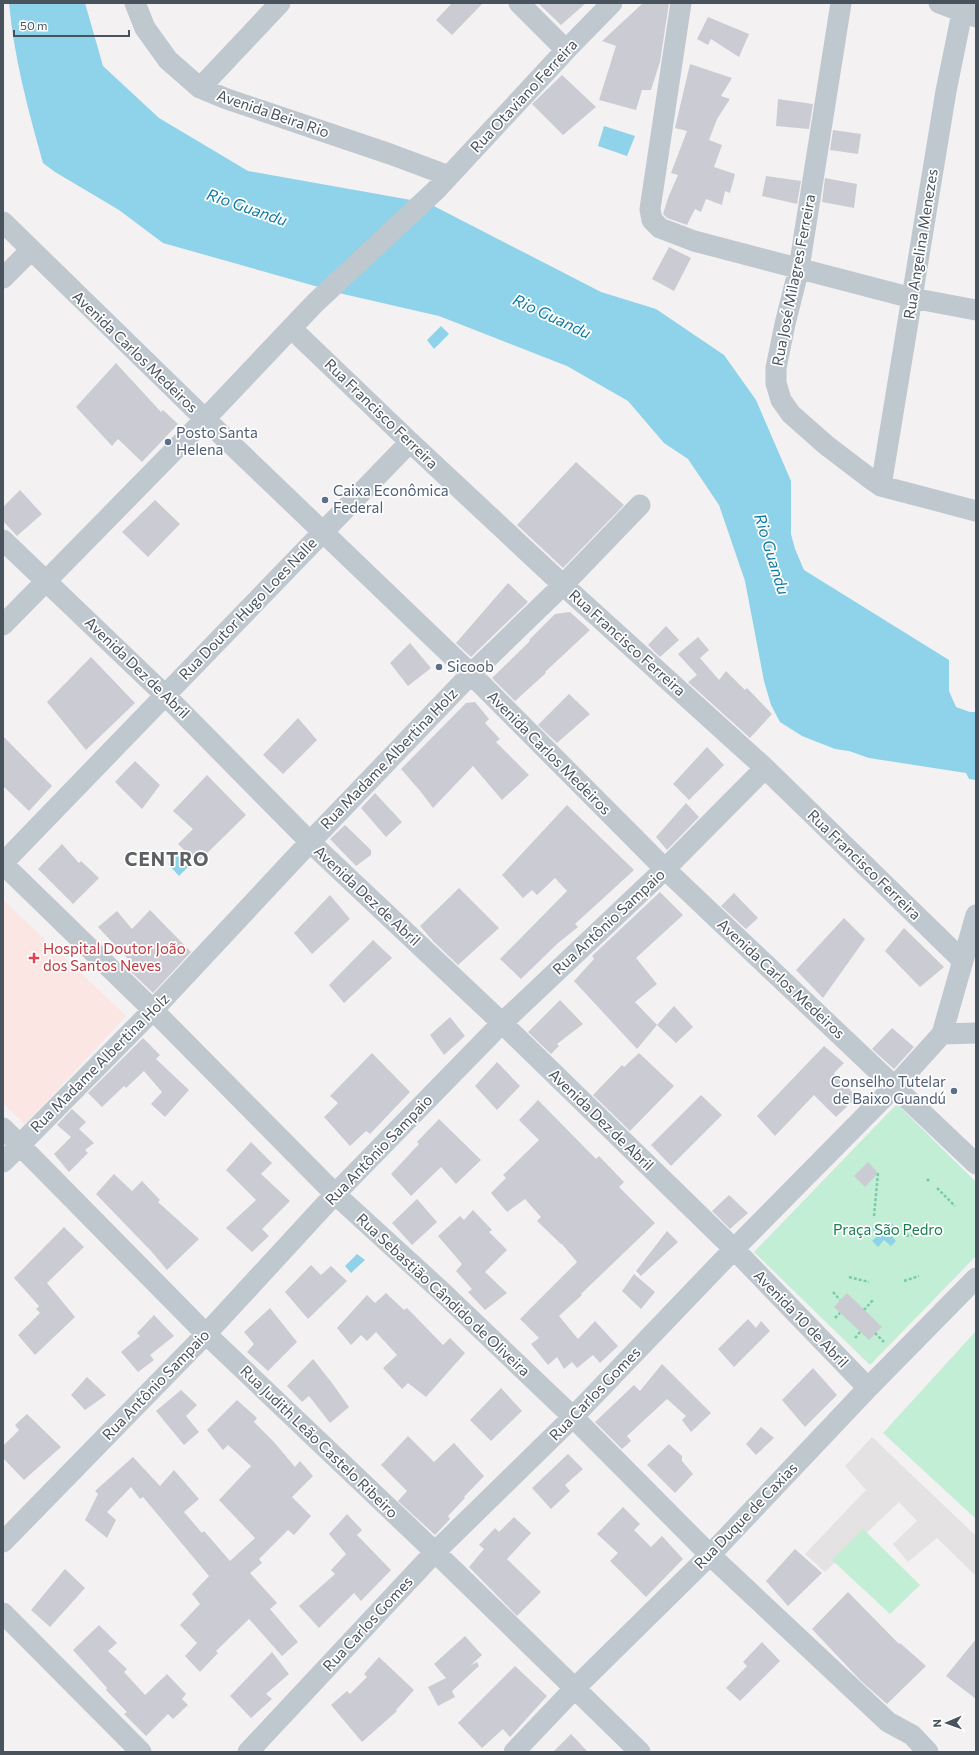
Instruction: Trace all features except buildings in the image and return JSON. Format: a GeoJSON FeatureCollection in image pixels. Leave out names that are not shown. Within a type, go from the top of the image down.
{"type":"FeatureCollection","features":[{"type":"Feature","properties":{"kind":"street","name":"Avenida Beira Rio"},"geometry":{"type":"LineString","coordinates":[[135,3],[145,28],[168,60],[200,88],[228,100],[390,154],[442,183]]}},
{"type":"Feature","properties":{"kind":"street"},"geometry":{"type":"LineString","coordinates":[[200,88],[280,3]]}},
{"type":"Feature","properties":{"kind":"street"},"geometry":{"type":"LineString","coordinates":[[519,3],[566,50]]}},
{"type":"Feature","properties":{"kind":"street","name":"Rua Otaviano Ferreira"},"geometry":{"type":"LineString","coordinates":[[3,624],[205,420],[315,303],[442,183],[612,3]]}},
{"type":"Feature","properties":{"kind":"street"},"geometry":{"type":"LineString","coordinates":[[681,3],[650,209],[652,220],[660,228],[678,236],[912,298],[976,310]]}},
{"type":"Feature","properties":{"kind":"street","name":"Rua José Milagres Ferreira"},"geometry":{"type":"LineString","coordinates":[[841,3],[799,268],[776,368],[776,383],[781,400],[802,425],[881,486],[976,511]]}},
{"type":"Feature","properties":{"kind":"street"},"geometry":{"type":"LineString","coordinates":[[939,3],[967,11]]}},
{"type":"Feature","properties":{"kind":"street","name":"Rua Angelina Menezes"},"geometry":{"type":"LineString","coordinates":[[881,486],[946,91],[967,11]]}},
{"type":"Feature","properties":{"kind":"street","name":"Avenida Carlos Medeiros"},"geometry":{"type":"LineString","coordinates":[[3,222],[205,420],[471,674],[665,869],[976,1164]]}},
{"type":"Feature","properties":{"kind":"street"},"geometry":{"type":"LineString","coordinates":[[3,278],[30,250]]}},
{"type":"Feature","properties":{"kind":"street","name":"Rua Francisco Ferreira"},"geometry":{"type":"LineString","coordinates":[[291,328],[563,585],[765,768],[962,960]]}},
{"type":"Feature","properties":{"kind":"street","name":"Rua Doutor Hugo Loes Nalle"},"geometry":{"type":"LineString","coordinates":[[3,863],[166,696],[322,531],[410,442]]}},
{"type":"Feature","properties":{"kind":"street","name":"Rua Madame Albertina Holz"},"geometry":{"type":"LineString","coordinates":[[3,1162],[153,1010],[310,842],[471,674],[563,585],[640,505]]}},
{"type":"Feature","properties":{"kind":"street","name":"Avenida Dez de Abril"},"geometry":{"type":"LineString","coordinates":[[3,540],[166,696],[310,842],[502,1023],[734,1250]]}},
{"type":"Feature","properties":{"kind":"street","name":"Rua Antônio Sampaio"},"geometry":{"type":"LineString","coordinates":[[3,1542],[206,1334],[335,1194],[502,1023],[665,869],[765,768]]}},
{"type":"Feature","properties":{"kind":"street","name":"Rua Sebastião Cândido de Oliveira"},"geometry":{"type":"LineString","coordinates":[[3,863],[153,1010],[335,1194],[440,1290],[574,1417],[710,1555],[888,1722],[912,1735],[928,1752]]}},
{"type":"Feature","properties":{"kind":"street"},"geometry":{"type":"LineString","coordinates":[[975,920],[962,960],[942,1034],[976,1032]]}},
{"type":"Feature","properties":{"kind":"street","name":"Rua Carlos Gomes"},"geometry":{"type":"LineString","coordinates":[[248,1752],[435,1552],[574,1417],[734,1250],[895,1086],[942,1034]]}},
{"type":"Feature","properties":{"kind":"street","name":"Rua Judith Leão Castelo Ribeiro"},"geometry":{"type":"LineString","coordinates":[[3,1128],[206,1334],[435,1552],[640,1752]]}},
{"type":"Feature","properties":{"kind":"street","name":"Avenida 10 de Abril"},"geometry":{"type":"LineString","coordinates":[[734,1250],[868,1388]]}},
{"type":"Feature","properties":{"kind":"street","name":"Rua Duque de Caxias"},"geometry":{"type":"LineString","coordinates":[[514,1752],[575,1688],[710,1555],[868,1388],[976,1278]]}},
{"type":"Feature","properties":{"kind":"street"},"geometry":{"type":"LineString","coordinates":[[3,1613],[141,1752]]}},
{"type":"Feature","properties":{"kind":"street","name":"Rua Sebastião Cândido de Oliveira"},"geometry":{"type":"LineString","coordinates":[[888,1722],[898,1740],[908,1752]]}},
{"type":"Feature","properties":{"kind":"path"},"geometry":{"type":"LineString","coordinates":[[874,1216],[878,1173]]}},
{"type":"Feature","properties":{"kind":"path"},"geometry":{"type":"LineString","coordinates":[[936,1188],[956,1206]]}},
{"type":"Feature","properties":{"kind":"path"},"geometry":{"type":"LineString","coordinates":[[906,1236],[929,1233]]}},
{"type":"Feature","properties":{"kind":"path"},"geometry":{"type":"LineString","coordinates":[[904,1281],[920,1276]]}},
{"type":"Feature","properties":{"kind":"path"},"geometry":{"type":"LineString","coordinates":[[849,1277],[869,1282]]}},
{"type":"Feature","properties":{"kind":"path"},"geometry":{"type":"LineString","coordinates":[[834,1292],[840,1300]]}},
{"type":"Feature","properties":{"kind":"path"},"geometry":{"type":"LineString","coordinates":[[864,1310],[873,1300]]}},
{"type":"Feature","properties":{"kind":"path"},"geometry":{"type":"LineString","coordinates":[[835,1318],[840,1313]]}},
{"type":"Feature","properties":{"kind":"path"},"geometry":{"type":"LineString","coordinates":[[855,1338],[860,1332]]}},
{"type":"Feature","properties":{"kind":"path"},"geometry":{"type":"LineString","coordinates":[[875,1333],[884,1342]]}},
{"type":"Feature","properties":{"kind":"shaded area","name":"Hospital Doutor João dos Santos Neves"},"geometry":{"type":"Polygon","coordinates":[[[3,900],[126,1016],[25,1124],[3,1103],[3,900]]]}},
{"type":"Feature","properties":{"kind":"shaded area"},"geometry":{"type":"Polygon","coordinates":[[[872,1437],[976,1536],[976,1576],[937,1538],[908,1562],[893,1544],[917,1521],[899,1502],[825,1572],[805,1554],[866,1490],[845,1466],[872,1437]]]}},
{"type":"Feature","properties":{"kind":"green space","name":"Praça São Pedro"},"geometry":{"type":"Polygon","coordinates":[[[897,1104],[976,1182],[976,1256],[870,1365],[754,1252],[897,1104]]]}},
{"type":"Feature","properties":{"kind":"green space"},"geometry":{"type":"Polygon","coordinates":[[[976,1331],[976,1519],[883,1433],[976,1331]]]}},
{"type":"Feature","properties":{"kind":"green space"},"geometry":{"type":"Polygon","coordinates":[[[863,1529],[920,1585],[890,1614],[832,1560],[863,1529]]]}},
{"type":"Feature","properties":{"kind":"water","name":"Rio Guandu"},"geometry":{"type":"Polygon","coordinates":[[[9,3],[85,3],[103,66],[159,118],[248,171],[428,203],[601,292],[656,309],[724,355],[756,400],[791,481],[791,534],[795,549],[804,570],[949,660],[949,691],[956,707],[970,712],[976,712],[976,780],[969,779],[966,773],[869,758],[849,751],[835,749],[802,736],[780,722],[771,705],[764,681],[745,581],[719,505],[688,459],[664,443],[628,401],[567,366],[439,316],[343,294],[163,243],[119,210],[55,172],[43,163],[18,64],[9,3]]]}},
{"type":"Feature","properties":{"kind":"water"},"geometry":{"type":"Polygon","coordinates":[[[604,126],[635,136],[627,156],[598,146],[604,126]]]}},
{"type":"Feature","properties":{"kind":"water"},"geometry":{"type":"Polygon","coordinates":[[[441,326],[449,334],[434,349],[427,340],[441,326]]]}},
{"type":"Feature","properties":{"kind":"water"},"geometry":{"type":"Polygon","coordinates":[[[178,853],[190,865],[179,876],[168,864],[178,853]]]}},
{"type":"Feature","properties":{"kind":"water"},"geometry":{"type":"Polygon","coordinates":[[[890,1222],[896,1227],[890,1234],[896,1241],[891,1246],[884,1240],[878,1247],[872,1241],[878,1235],[872,1229],[878,1223],[884,1228],[890,1222]]]}},
{"type":"Feature","properties":{"kind":"water"},"geometry":{"type":"Polygon","coordinates":[[[357,1254],[365,1260],[351,1273],[345,1266],[357,1254]]]}},
{"type":"Feature","properties":{"kind":"place","name":"Posto Santa Helena"},"geometry":{"type":"Point","coordinates":[168,442]}},
{"type":"Feature","properties":{"kind":"place","name":"Caixa Econômica Federal"},"geometry":{"type":"Point","coordinates":[325,500]}},
{"type":"Feature","properties":{"kind":"place","name":"Sicoob"},"geometry":{"type":"Point","coordinates":[439,667]}},
{"type":"Feature","properties":{"kind":"place","name":"Hospital Doutor João dos Santos Neves"},"geometry":{"type":"Point","coordinates":[34,958]}},
{"type":"Feature","properties":{"kind":"place","name":"Conselho Tutelar de Baixo Guandú"},"geometry":{"type":"Point","coordinates":[954,1091]}},
{"type":"Feature","properties":{"kind":"district","name":"CENTRO"},"geometry":{"type":"Point","coordinates":[167,859]}}]}
